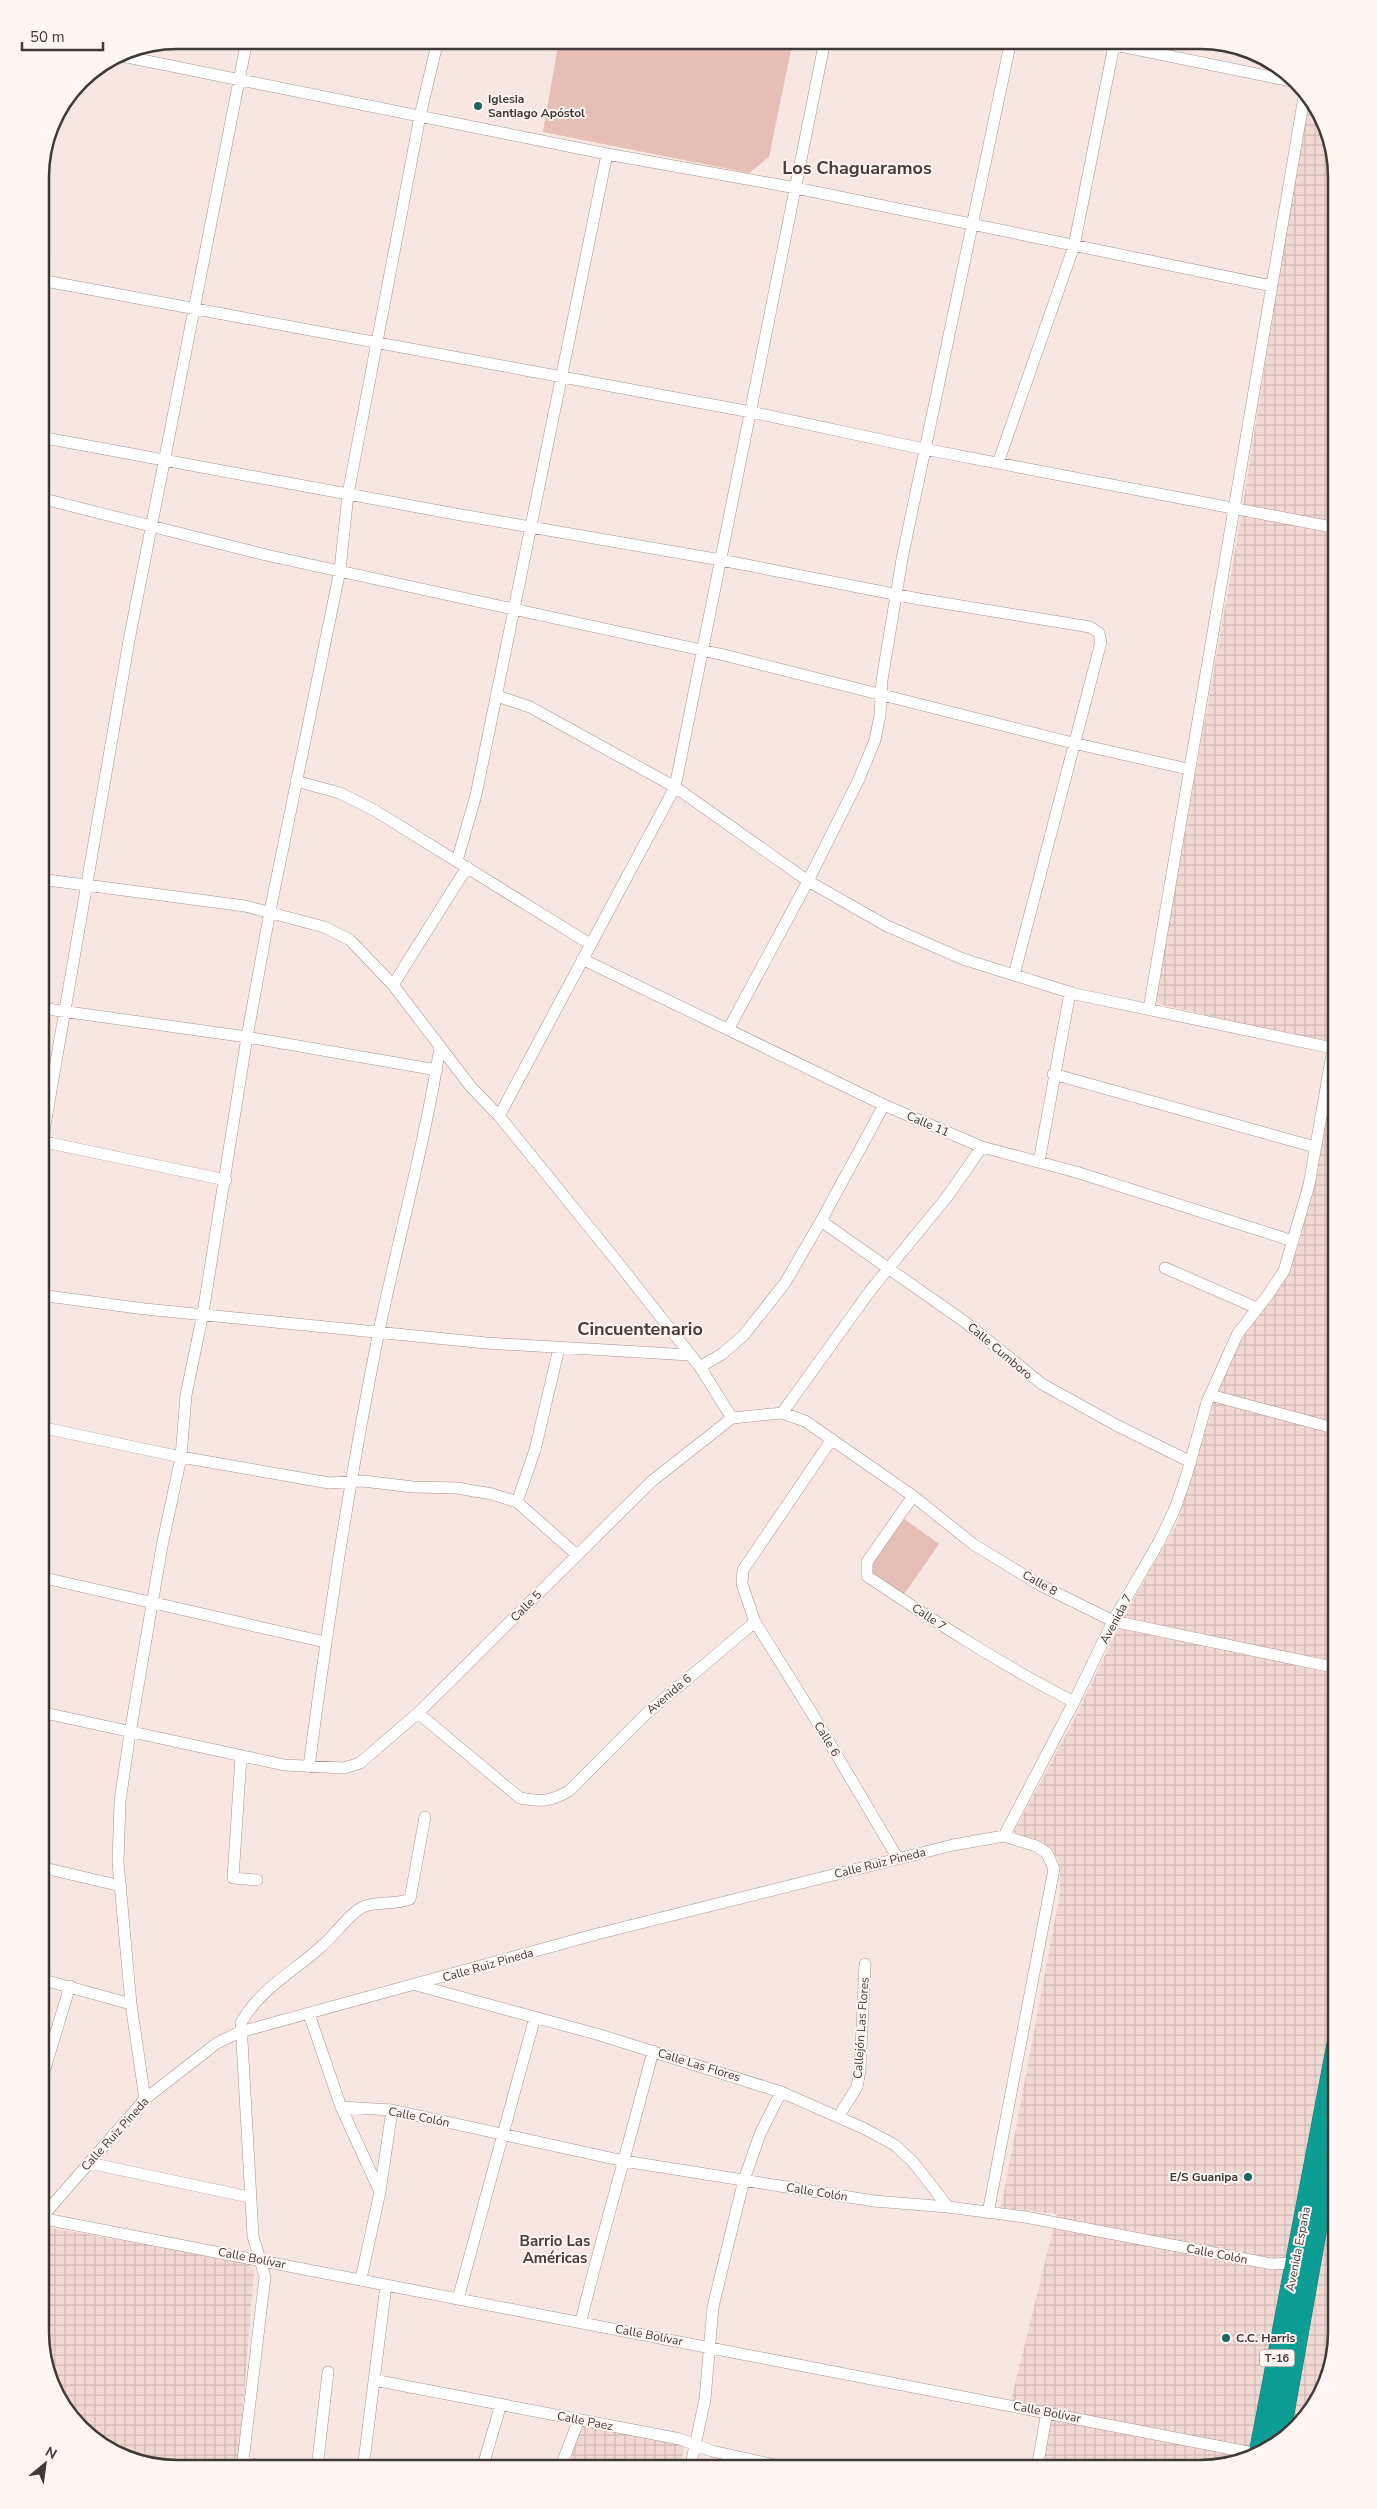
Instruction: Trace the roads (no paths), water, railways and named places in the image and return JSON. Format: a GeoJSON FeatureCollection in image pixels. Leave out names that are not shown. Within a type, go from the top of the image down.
{"type":"FeatureCollection","features":[{"type":"Feature","properties":{"kind":"highway","name":"Avenida España"},"geometry":{"type":"LineString","coordinates":[[1261,2445],[1328,2091]]}},
{"type":"Feature","properties":{"kind":"highway","name":"Avenida España"},"geometry":{"type":"LineString","coordinates":[[1281,2431],[1328,2167]]}},
{"type":"Feature","properties":{"kind":"street"},"geometry":{"type":"LineString","coordinates":[[49,1097],[151,526],[245,49]]}},
{"type":"Feature","properties":{"kind":"street"},"geometry":{"type":"LineString","coordinates":[[144,2099],[131,2004],[118,1862],[120,1801],[152,1604],[181,1457],[186,1395],[203,1313],[226,1180],[247,1037],[270,911],[340,570],[348,494],[420,116],[436,49]]}},
{"type":"Feature","properties":{"kind":"street"},"geometry":{"type":"LineString","coordinates":[[499,1116],[675,788],[823,49]]}},
{"type":"Feature","properties":{"kind":"street"},"geometry":{"type":"LineString","coordinates":[[728,1030],[808,881],[865,764],[876,732],[896,594],[924,449],[1009,49]]}},
{"type":"Feature","properties":{"kind":"street"},"geometry":{"type":"LineString","coordinates":[[998,463],[1074,246],[1114,49]]}},
{"type":"Feature","properties":{"kind":"street"},"geometry":{"type":"LineString","coordinates":[[1143,49],[1283,79]]}},
{"type":"Feature","properties":{"kind":"street"},"geometry":{"type":"LineString","coordinates":[[128,58],[607,154],[796,188],[1272,286]]}},
{"type":"Feature","properties":{"kind":"street"},"geometry":{"type":"LineString","coordinates":[[1148,1009],[1303,101]]}},
{"type":"Feature","properties":{"kind":"street"},"geometry":{"type":"LineString","coordinates":[[393,985],[462,864],[607,154]]}},
{"type":"Feature","properties":{"kind":"street"},"geometry":{"type":"LineString","coordinates":[[49,282],[751,412],[924,449],[1328,526]]}},
{"type":"Feature","properties":{"kind":"street"},"geometry":{"type":"LineString","coordinates":[[49,439],[721,560],[896,594],[1090,627],[1099,633],[1101,642],[1014,975]]}},
{"type":"Feature","properties":{"kind":"street"},"geometry":{"type":"LineString","coordinates":[[49,500],[266,555],[703,650],[881,693],[1074,743],[1188,769]]}},
{"type":"Feature","properties":{"kind":"street"},"geometry":{"type":"LineString","coordinates":[[497,696],[530,707],[675,788],[808,881],[887,926],[963,959],[1070,992],[1328,1047]]}},
{"type":"Feature","properties":{"kind":"street"},"geometry":{"type":"LineString","coordinates":[[296,781],[340,793],[374,810],[590,944]]}},
{"type":"Feature","properties":{"kind":"street"},"geometry":{"type":"LineString","coordinates":[[49,881],[196,899],[270,911],[324,927],[350,940],[393,985],[471,1087],[499,1116],[700,1366],[732,1418],[782,1413],[889,1268],[947,1197],[982,1147]]}},
{"type":"Feature","properties":{"kind":"street","name":"Calle 11"},"geometry":{"type":"LineString","coordinates":[[582,959],[884,1105],[982,1147],[1038,1162],[1292,1241]]}},
{"type":"Feature","properties":{"kind":"street"},"geometry":{"type":"LineString","coordinates":[[1038,1162],[1053,1074],[1070,992]]}},
{"type":"Feature","properties":{"kind":"street"},"geometry":{"type":"LineString","coordinates":[[49,1010],[247,1037],[437,1070]]}},
{"type":"Feature","properties":{"kind":"street"},"geometry":{"type":"LineString","coordinates":[[310,1767],[325,1642],[379,1331],[437,1070],[440,1047]]}},
{"type":"Feature","properties":{"kind":"street"},"geometry":{"type":"LineString","coordinates":[[1053,1074],[1316,1147]]}},
{"type":"Feature","properties":{"kind":"street","name":"Avenida 7"},"geometry":{"type":"LineString","coordinates":[[1004,1836],[1114,1621],[1170,1519],[1190,1462],[1210,1394],[1238,1333],[1284,1271],[1309,1186],[1328,1084]]}},
{"type":"Feature","properties":{"kind":"street"},"geometry":{"type":"LineString","coordinates":[[700,1366],[722,1354],[755,1323],[785,1283],[821,1222],[884,1105]]}},
{"type":"Feature","properties":{"kind":"street"},"geometry":{"type":"LineString","coordinates":[[49,1144],[226,1180]]}},
{"type":"Feature","properties":{"kind":"street","name":"Calle Cumboro"},"geometry":{"type":"LineString","coordinates":[[821,1222],[965,1322],[1042,1384],[1116,1426],[1190,1462]]}},
{"type":"Feature","properties":{"kind":"street"},"geometry":{"type":"LineString","coordinates":[[1165,1268],[1257,1308]]}},
{"type":"Feature","properties":{"kind":"street"},"geometry":{"type":"LineString","coordinates":[[49,1295],[146,1309],[559,1348],[690,1354]]}},
{"type":"Feature","properties":{"kind":"street"},"geometry":{"type":"LineString","coordinates":[[517,1502],[535,1450],[559,1348]]}},
{"type":"Feature","properties":{"kind":"street"},"geometry":{"type":"LineString","coordinates":[[1210,1394],[1328,1427]]}},
{"type":"Feature","properties":{"kind":"street","name":"Calle 8"},"geometry":{"type":"LineString","coordinates":[[782,1413],[805,1421],[832,1439],[913,1496],[973,1544],[1040,1585],[1114,1621],[1328,1666]]}},
{"type":"Feature","properties":{"kind":"street","name":"Calle 5"},"geometry":{"type":"LineString","coordinates":[[49,1714],[241,1757],[310,1767],[344,1768],[360,1763],[418,1713],[652,1481],[732,1418]]}},
{"type":"Feature","properties":{"kind":"street"},"geometry":{"type":"LineString","coordinates":[[49,1429],[181,1457],[329,1483],[352,1482],[457,1488],[492,1494],[517,1502],[577,1555]]}},
{"type":"Feature","properties":{"kind":"street"},"geometry":{"type":"LineString","coordinates":[[755,1622],[742,1584],[742,1570],[832,1439]]}},
{"type":"Feature","properties":{"kind":"street","name":"Calle 7"},"geometry":{"type":"LineString","coordinates":[[913,1496],[867,1562],[867,1576],[956,1636],[1036,1683],[1074,1702]]}},
{"type":"Feature","properties":{"kind":"street"},"geometry":{"type":"LineString","coordinates":[[49,1579],[325,1642]]}},
{"type":"Feature","properties":{"kind":"street","name":"Avenida 6"},"geometry":{"type":"LineString","coordinates":[[418,1713],[520,1798],[542,1802],[569,1790],[646,1714],[755,1622]]}},
{"type":"Feature","properties":{"kind":"street","name":"Calle 6"},"geometry":{"type":"LineString","coordinates":[[755,1622],[813,1714],[897,1858]]}},
{"type":"Feature","properties":{"kind":"street"},"geometry":{"type":"LineString","coordinates":[[241,1757],[233,1878],[257,1880]]}},
{"type":"Feature","properties":{"kind":"street"},"geometry":{"type":"LineString","coordinates":[[243,2460],[265,2277],[253,2236],[240,2032],[241,2023],[247,2011],[265,1992],[323,1946],[364,1906],[401,1903],[410,1899],[425,1817]]}},
{"type":"Feature","properties":{"kind":"street"},"geometry":{"type":"LineString","coordinates":[[988,2213],[1054,1869],[1047,1853],[1036,1846],[1004,1836]]}},
{"type":"Feature","properties":{"kind":"street","name":"Calle Ruiz Pineda"},"geometry":{"type":"LineString","coordinates":[[49,2210],[144,2099],[218,2043],[240,2032],[597,1934],[897,1858],[1004,1836]]}},
{"type":"Feature","properties":{"kind":"street"},"geometry":{"type":"LineString","coordinates":[[49,1869],[121,1886]]}},
{"type":"Feature","properties":{"kind":"street","name":"Callejón Las Flores"},"geometry":{"type":"LineString","coordinates":[[838,2117],[857,2087],[860,2070],[865,1964]]}},
{"type":"Feature","properties":{"kind":"street"},"geometry":{"type":"LineString","coordinates":[[49,1981],[131,2004]]}},
{"type":"Feature","properties":{"kind":"street","name":"Calle Las Flores"},"geometry":{"type":"LineString","coordinates":[[416,1985],[653,2051],[781,2092],[895,2145],[913,2162],[948,2207]]}},
{"type":"Feature","properties":{"kind":"street"},"geometry":{"type":"LineString","coordinates":[[49,2055],[70,1986]]}},
{"type":"Feature","properties":{"kind":"street"},"geometry":{"type":"LineString","coordinates":[[309,2014],[341,2106],[380,2192]]}},
{"type":"Feature","properties":{"kind":"street"},"geometry":{"type":"LineString","coordinates":[[458,2299],[535,2017]]}},
{"type":"Feature","properties":{"kind":"street"},"geometry":{"type":"LineString","coordinates":[[581,2321],[606,2219],[624,2161],[653,2051]]}},
{"type":"Feature","properties":{"kind":"street"},"geometry":{"type":"LineString","coordinates":[[693,2460],[705,2399],[713,2307],[744,2180],[760,2134],[781,2092]]}},
{"type":"Feature","properties":{"kind":"street","name":"Calle Colón"},"geometry":{"type":"LineString","coordinates":[[341,2106],[392,2110],[624,2161],[874,2201],[948,2207],[1025,2217],[1272,2264],[1295,2263]]}},
{"type":"Feature","properties":{"kind":"street"},"geometry":{"type":"LineString","coordinates":[[361,2279],[380,2192],[392,2110]]}},
{"type":"Feature","properties":{"kind":"street"},"geometry":{"type":"LineString","coordinates":[[89,2163],[250,2197]]}},
{"type":"Feature","properties":{"kind":"street","name":"Calle Bolívar"},"geometry":{"type":"LineString","coordinates":[[49,2222],[581,2321],[1247,2452]]}},
{"type":"Feature","properties":{"kind":"street"},"geometry":{"type":"LineString","coordinates":[[364,2460],[386,2285]]}},
{"type":"Feature","properties":{"kind":"street"},"geometry":{"type":"LineString","coordinates":[[318,2460],[328,2372]]}},
{"type":"Feature","properties":{"kind":"street","name":"Calle Paez"},"geometry":{"type":"LineString","coordinates":[[374,2380],[680,2439],[712,2451],[752,2460]]}},
{"type":"Feature","properties":{"kind":"street"},"geometry":{"type":"LineString","coordinates":[[485,2460],[501,2404]]}},
{"type":"Feature","properties":{"kind":"street"},"geometry":{"type":"LineString","coordinates":[[1038,2460],[1046,2411]]}},
{"type":"Feature","properties":{"kind":"street"},"geometry":{"type":"LineString","coordinates":[[563,2460],[579,2420]]}},
{"type":"Feature","properties":{"kind":"place","name":"Iglesia Santiago Apóstol"},"geometry":{"type":"Point","coordinates":[478,106]}},
{"type":"Feature","properties":{"kind":"place","name":"E/S Guanipa"},"geometry":{"type":"Point","coordinates":[1248,2177]}},
{"type":"Feature","properties":{"kind":"place","name":"C.C. Harris"},"geometry":{"type":"Point","coordinates":[1226,2338]}},
{"type":"Feature","properties":{"kind":"district","name":"Los Chaguaramos"},"geometry":{"type":"Point","coordinates":[857,168]}},
{"type":"Feature","properties":{"kind":"district","name":"Cincuentenario"},"geometry":{"type":"Point","coordinates":[640,1329]}},
{"type":"Feature","properties":{"kind":"district","name":"Barrio Las Américas"},"geometry":{"type":"Point","coordinates":[555,2250]}}]}
